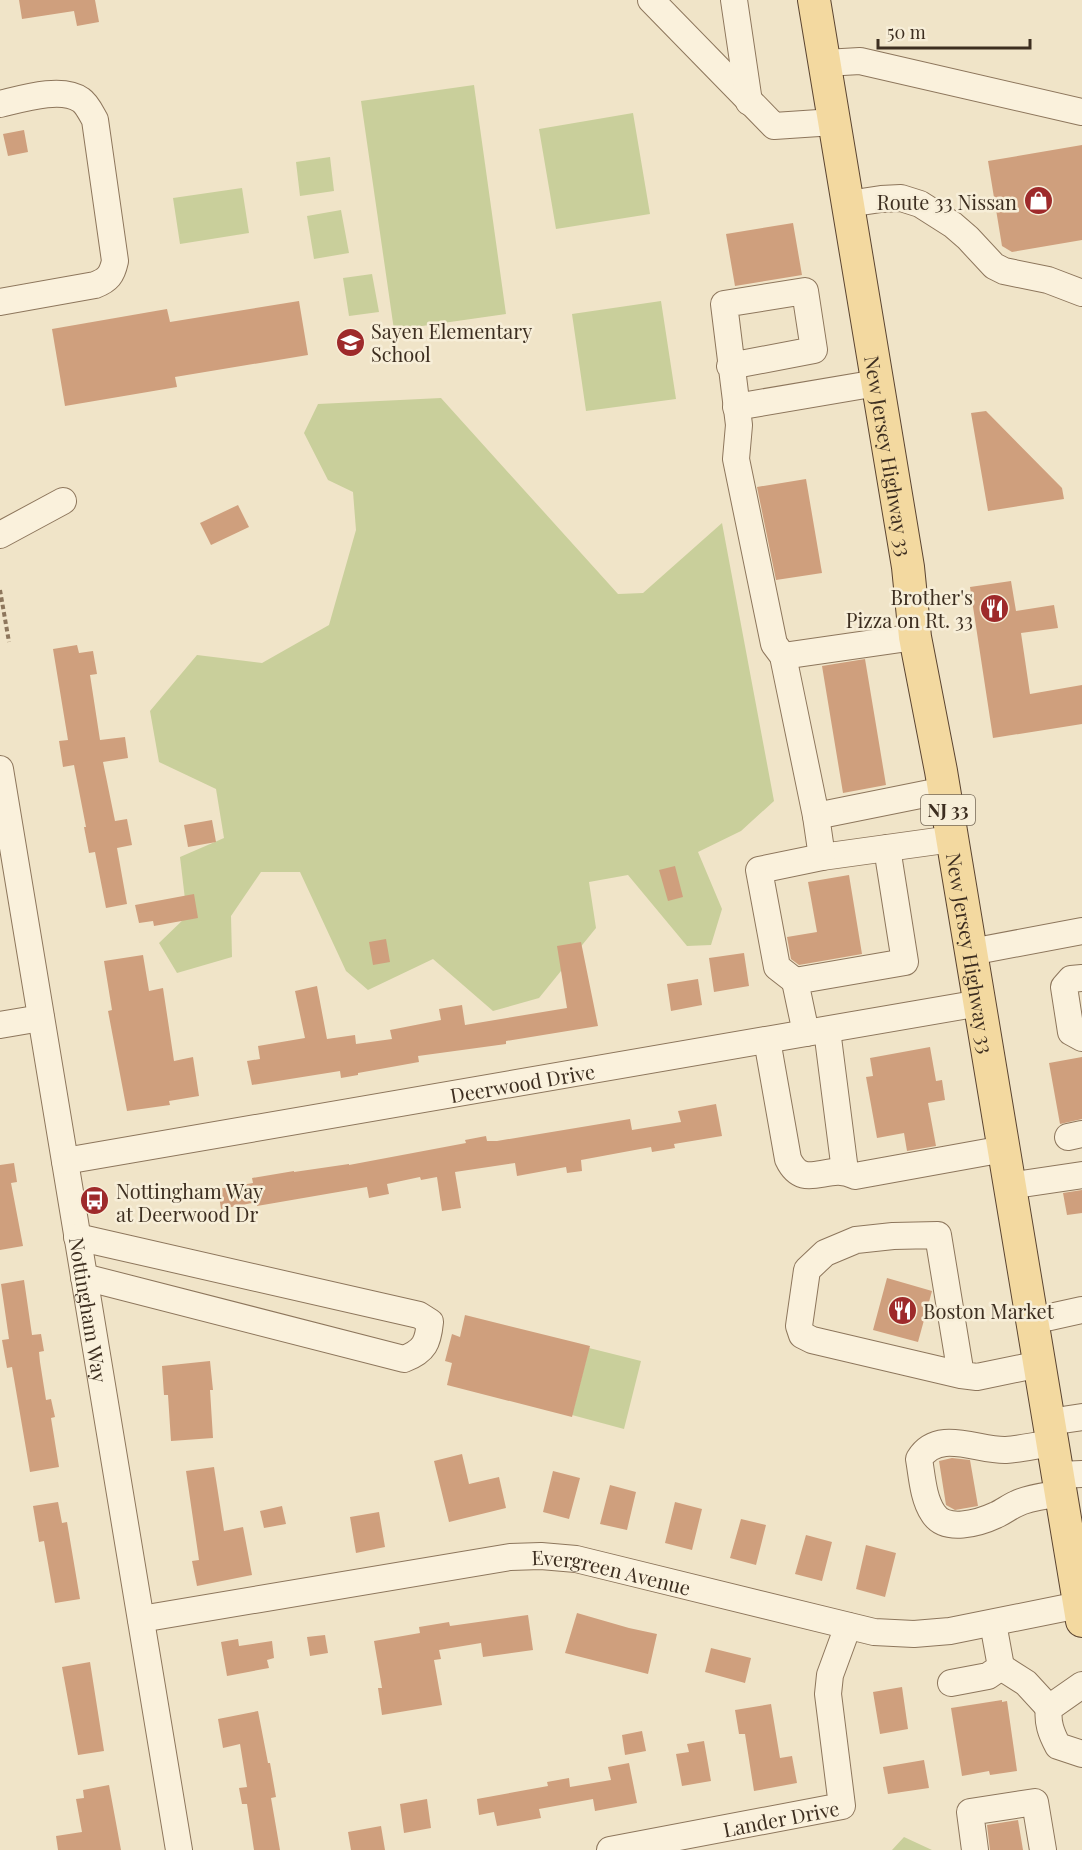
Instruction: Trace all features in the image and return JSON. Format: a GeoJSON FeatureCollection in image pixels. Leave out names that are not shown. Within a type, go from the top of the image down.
{"type":"FeatureCollection","features":[{"type":"Feature","properties":{"kind":"main road","name":"New Jersey Highway 33"},"geometry":{"type":"LineString","coordinates":[[814,0],[908,567],[915,637],[945,790],[1051,1433],[1067,1481],[1081,1613]]}},
{"type":"Feature","properties":{"kind":"street"},"geometry":{"type":"LineString","coordinates":[[651,0],[774,126],[834,122]]}},
{"type":"Feature","properties":{"kind":"street"},"geometry":{"type":"LineString","coordinates":[[734,0],[749,102]]}},
{"type":"Feature","properties":{"kind":"street"},"geometry":{"type":"LineString","coordinates":[[825,63],[860,61],[1082,112]]}},
{"type":"Feature","properties":{"kind":"street"},"geometry":{"type":"LineString","coordinates":[[0,104],[47,94],[67,95],[81,100],[89,110],[95,120],[115,261],[112,273],[95,285],[0,302]]}},
{"type":"Feature","properties":{"kind":"street"},"geometry":{"type":"LineString","coordinates":[[848,204],[901,198],[920,204],[953,225],[994,266],[1004,271],[1036,277],[1076,290]]}},
{"type":"Feature","properties":{"kind":"street"},"geometry":{"type":"LineString","coordinates":[[730,366],[739,425],[736,459],[774,644],[783,656],[816,816],[822,857]]}},
{"type":"Feature","properties":{"kind":"street"},"geometry":{"type":"LineString","coordinates":[[736,407],[877,383]]}},
{"type":"Feature","properties":{"kind":"street"},"geometry":{"type":"LineString","coordinates":[[0,535],[63,501]]}},
{"type":"Feature","properties":{"kind":"street"},"geometry":{"type":"LineString","coordinates":[[783,656],[915,637]]}},
{"type":"Feature","properties":{"kind":"street","name":"Nottingham Way"},"geometry":{"type":"LineString","coordinates":[[0,769],[179,1850]]}},
{"type":"Feature","properties":{"kind":"street"},"geometry":{"type":"LineString","coordinates":[[816,816],[945,790]]}},
{"type":"Feature","properties":{"kind":"street"},"geometry":{"type":"LineString","coordinates":[[845,1171],[816,1031],[795,981],[777,967],[759,870],[822,857],[952,839]]}},
{"type":"Feature","properties":{"kind":"street"},"geometry":{"type":"LineString","coordinates":[[795,981],[904,962],[887,848]]}},
{"type":"Feature","properties":{"kind":"street"},"geometry":{"type":"LineString","coordinates":[[971,952],[1082,931]]}},
{"type":"Feature","properties":{"kind":"street"},"geometry":{"type":"LineString","coordinates":[[1082,978],[1071,979],[1064,987],[1071,1032],[1082,1038]]}},
{"type":"Feature","properties":{"kind":"street","name":"Deerwood Drive"},"geometry":{"type":"LineString","coordinates":[[64,1161],[980,1003]]}},
{"type":"Feature","properties":{"kind":"street"},"geometry":{"type":"LineString","coordinates":[[0,1025],[41,1018]]}},
{"type":"Feature","properties":{"kind":"street"},"geometry":{"type":"LineString","coordinates":[[767,1040],[788,1159],[796,1173],[803,1176],[845,1171],[855,1176],[1004,1149]]}},
{"type":"Feature","properties":{"kind":"street"},"geometry":{"type":"LineString","coordinates":[[1009,1186],[1082,1175]]}},
{"type":"Feature","properties":{"kind":"street"},"geometry":{"type":"LineString","coordinates":[[961,1375],[938,1235],[856,1240],[825,1253],[807,1270],[799,1326],[802,1335],[812,1340],[961,1375],[977,1377],[1040,1364]]}},
{"type":"Feature","properties":{"kind":"street"},"geometry":{"type":"LineString","coordinates":[[77,1238],[419,1315],[430,1322],[428,1341],[413,1356],[404,1359],[84,1277]]}},
{"type":"Feature","properties":{"kind":"street"},"geometry":{"type":"LineString","coordinates":[[1032,1321],[1082,1310]]}},
{"type":"Feature","properties":{"kind":"street"},"geometry":{"type":"LineString","coordinates":[[1067,1481],[982,1521],[962,1524],[944,1523],[933,1514],[927,1501],[919,1459],[930,1447],[955,1442],[1005,1450],[1051,1433],[1082,1417]]}},
{"type":"Feature","properties":{"kind":"street","name":"Evergreen Avenue"},"geometry":{"type":"LineString","coordinates":[[141,1619],[510,1557],[541,1556],[576,1558],[874,1632],[914,1634],[950,1631],[993,1623],[1081,1613]]}},
{"type":"Feature","properties":{"kind":"street"},"geometry":{"type":"LineString","coordinates":[[993,1623],[1001,1667],[1026,1683],[1049,1708],[1050,1727],[1058,1746],[1082,1754]]}},
{"type":"Feature","properties":{"kind":"street","name":"Lander Drive"},"geometry":{"type":"LineString","coordinates":[[610,1850],[842,1806],[828,1694],[830,1675],[848,1626]]}},
{"type":"Feature","properties":{"kind":"street"},"geometry":{"type":"LineString","coordinates":[[951,1683],[988,1676],[1001,1667]]}},
{"type":"Feature","properties":{"kind":"street"},"geometry":{"type":"LineString","coordinates":[[1049,1708],[1082,1685]]}},
{"type":"Feature","properties":{"kind":"street"},"geometry":{"type":"LineString","coordinates":[[975,1850],[970,1812],[1035,1802],[1040,1850]]}},
{"type":"Feature","properties":{"kind":"path"},"geometry":{"type":"LineString","coordinates":[[0,590],[9,642]]}},
{"type":"Feature","properties":{"kind":"green space"},"geometry":{"type":"Polygon","coordinates":[[[474,85],[506,314],[394,330],[361,101],[474,85]]]}},
{"type":"Feature","properties":{"kind":"green space"},"geometry":{"type":"Polygon","coordinates":[[[633,113],[650,214],[556,229],[539,129],[633,113]]]}},
{"type":"Feature","properties":{"kind":"green space"},"geometry":{"type":"Polygon","coordinates":[[[330,157],[334,191],[300,196],[296,162],[330,157]]]}},
{"type":"Feature","properties":{"kind":"green space"},"geometry":{"type":"Polygon","coordinates":[[[242,188],[249,233],[180,244],[173,198],[242,188]]]}},
{"type":"Feature","properties":{"kind":"green space"},"geometry":{"type":"Polygon","coordinates":[[[341,210],[349,253],[314,259],[307,216],[341,210]]]}},
{"type":"Feature","properties":{"kind":"green space"},"geometry":{"type":"Polygon","coordinates":[[[372,274],[379,312],[349,316],[343,278],[372,274]]]}},
{"type":"Feature","properties":{"kind":"green space"},"geometry":{"type":"Polygon","coordinates":[[[661,301],[676,399],[586,411],[572,314],[661,301]]]}},
{"type":"Feature","properties":{"kind":"green space"},"geometry":{"type":"Polygon","coordinates":[[[441,398],[618,594],[643,593],[722,523],[774,801],[741,831],[698,852],[722,909],[711,945],[687,946],[628,875],[589,882],[596,928],[539,998],[493,1011],[433,959],[368,990],[346,971],[300,872],[261,872],[231,916],[232,957],[177,973],[159,943],[187,916],[180,857],[224,838],[216,789],[159,762],[150,711],[197,655],[262,663],[329,625],[356,530],[353,492],[328,480],[304,433],[318,404],[441,398]]]}},
{"type":"Feature","properties":{"kind":"green space"},"geometry":{"type":"Polygon","coordinates":[[[589,1348],[641,1361],[624,1429],[572,1415],[589,1348]]]}},
{"type":"Feature","properties":{"kind":"green space"},"geometry":{"type":"Polygon","coordinates":[[[904,1837],[932,1850],[892,1850],[904,1837]]]}},
{"type":"Feature","properties":{"kind":"building"},"geometry":{"type":"Polygon","coordinates":[[[19,0],[95,0],[99,22],[77,26],[74,11],[22,19],[19,0]]]}},
{"type":"Feature","properties":{"kind":"building"},"geometry":{"type":"Polygon","coordinates":[[[24,130],[28,152],[8,156],[3,134],[24,130]]]}},
{"type":"Feature","properties":{"kind":"building","name":"Route 33 Nissan"},"geometry":{"type":"Polygon","coordinates":[[[1082,145],[1082,240],[1012,252],[1002,246],[988,161],[1082,145]]]}},
{"type":"Feature","properties":{"kind":"building"},"geometry":{"type":"Polygon","coordinates":[[[793,223],[802,275],[735,286],[726,234],[793,223]]]}},
{"type":"Feature","properties":{"kind":"building"},"geometry":{"type":"Polygon","coordinates":[[[299,301],[308,355],[175,377],[177,387],[65,406],[52,329],[167,309],[170,322],[299,301]]]}},
{"type":"Feature","properties":{"kind":"building"},"geometry":{"type":"Polygon","coordinates":[[[986,411],[1062,488],[1064,499],[988,511],[971,413],[986,411]]]}},
{"type":"Feature","properties":{"kind":"building"},"geometry":{"type":"Polygon","coordinates":[[[806,479],[822,573],[776,580],[757,487],[806,479]]]}},
{"type":"Feature","properties":{"kind":"building"},"geometry":{"type":"Polygon","coordinates":[[[238,505],[249,527],[211,545],[200,523],[238,505]]]}},
{"type":"Feature","properties":{"kind":"building"},"geometry":{"type":"Polygon","coordinates":[[[1011,581],[1016,611],[1054,605],[1058,628],[1021,633],[1030,694],[1082,685],[1082,724],[993,738],[970,587],[1011,581]]]}},
{"type":"Feature","properties":{"kind":"building"},"geometry":{"type":"Polygon","coordinates":[[[77,645],[79,653],[93,651],[97,674],[90,675],[100,740],[125,737],[128,758],[103,762],[115,821],[127,819],[132,845],[117,848],[127,904],[106,908],[95,852],[89,853],[74,765],[63,767],[59,741],[68,740],[53,649],[77,645]]]}},
{"type":"Feature","properties":{"kind":"building"},"geometry":{"type":"Polygon","coordinates":[[[865,659],[886,785],[843,793],[822,666],[865,659]]]}},
{"type":"Feature","properties":{"kind":"building"},"geometry":{"type":"Polygon","coordinates":[[[212,820],[216,842],[188,847],[184,825],[212,820]]]}},
{"type":"Feature","properties":{"kind":"building"},"geometry":{"type":"Polygon","coordinates":[[[675,866],[683,897],[668,901],[659,870],[675,866]]]}},
{"type":"Feature","properties":{"kind":"building"},"geometry":{"type":"Polygon","coordinates":[[[849,875],[862,954],[799,965],[791,959],[787,937],[817,932],[808,882],[849,875]]]}},
{"type":"Feature","properties":{"kind":"building"},"geometry":{"type":"Polygon","coordinates":[[[194,894],[198,918],[154,926],[153,921],[139,923],[135,905],[194,894]]]}},
{"type":"Feature","properties":{"kind":"building"},"geometry":{"type":"Polygon","coordinates":[[[386,939],[390,962],[373,965],[369,942],[386,939]]]}},
{"type":"Feature","properties":{"kind":"building"},"geometry":{"type":"Polygon","coordinates":[[[581,942],[598,1026],[506,1041],[506,1044],[418,1056],[419,1062],[341,1078],[340,1071],[252,1085],[247,1061],[260,1059],[258,1046],[305,1038],[295,991],[317,986],[327,1039],[355,1035],[356,1044],[392,1039],[390,1030],[441,1020],[439,1009],[462,1005],[465,1025],[567,1008],[557,946],[581,942]]]}},
{"type":"Feature","properties":{"kind":"building"},"geometry":{"type":"Polygon","coordinates":[[[744,953],[749,986],[714,992],[709,958],[744,953]]]}},
{"type":"Feature","properties":{"kind":"building"},"geometry":{"type":"Polygon","coordinates":[[[143,955],[149,991],[163,988],[174,1061],[193,1057],[199,1096],[169,1101],[170,1105],[127,1111],[108,1011],[112,1010],[104,961],[143,955]]]}},
{"type":"Feature","properties":{"kind":"building"},"geometry":{"type":"Polygon","coordinates":[[[698,979],[702,1005],[671,1011],[667,984],[698,979]]]}},
{"type":"Feature","properties":{"kind":"building"},"geometry":{"type":"Polygon","coordinates":[[[930,1047],[936,1081],[942,1080],[945,1100],[928,1103],[936,1146],[907,1151],[904,1133],[877,1138],[866,1077],[873,1076],[870,1058],[930,1047]]]}},
{"type":"Feature","properties":{"kind":"building"},"geometry":{"type":"Polygon","coordinates":[[[1082,1057],[1082,1119],[1060,1124],[1049,1063],[1082,1057]]]}},
{"type":"Feature","properties":{"kind":"building"},"geometry":{"type":"Polygon","coordinates":[[[716,1104],[722,1136],[674,1144],[675,1148],[652,1152],[651,1147],[581,1160],[582,1171],[567,1173],[566,1167],[517,1176],[515,1163],[455,1172],[461,1208],[442,1211],[437,1177],[421,1180],[420,1177],[387,1184],[389,1194],[369,1198],[367,1187],[257,1206],[257,1202],[221,1209],[218,1189],[253,1183],[252,1178],[349,1165],[466,1143],[465,1140],[486,1136],[487,1141],[497,1141],[630,1119],[632,1130],[681,1122],[678,1111],[716,1104]]]}},
{"type":"Feature","properties":{"kind":"building"},"geometry":{"type":"Polygon","coordinates":[[[14,1163],[17,1182],[11,1183],[23,1246],[0,1250],[0,1165],[14,1163]]]}},
{"type":"Feature","properties":{"kind":"building"},"geometry":{"type":"Polygon","coordinates":[[[1082,1190],[1082,1213],[1067,1215],[1063,1193],[1082,1190]]]}},
{"type":"Feature","properties":{"kind":"building","name":"Boston Market"},"geometry":{"type":"Polygon","coordinates":[[[887,1278],[932,1291],[918,1342],[873,1330],[887,1278]]]}},
{"type":"Feature","properties":{"kind":"building"},"geometry":{"type":"Polygon","coordinates":[[[24,1280],[32,1335],[41,1334],[44,1351],[39,1352],[40,1362],[46,1400],[51,1399],[55,1417],[51,1418],[59,1467],[30,1472],[12,1367],[7,1368],[2,1340],[9,1339],[1,1284],[24,1280]]]}},
{"type":"Feature","properties":{"kind":"building"},"geometry":{"type":"Polygon","coordinates":[[[465,1315],[590,1346],[572,1417],[447,1385],[452,1363],[445,1361],[452,1334],[460,1337],[465,1315]]]}},
{"type":"Feature","properties":{"kind":"building"},"geometry":{"type":"Polygon","coordinates":[[[210,1361],[213,1390],[210,1390],[213,1438],[171,1441],[168,1395],[164,1395],[162,1366],[210,1361]]]}},
{"type":"Feature","properties":{"kind":"building"},"geometry":{"type":"Polygon","coordinates":[[[462,1454],[469,1484],[499,1477],[506,1508],[449,1522],[434,1461],[462,1454]]]}},
{"type":"Feature","properties":{"kind":"building"},"geometry":{"type":"Polygon","coordinates":[[[952,1458],[970,1460],[978,1506],[955,1510],[946,1505],[939,1461],[952,1458]]]}},
{"type":"Feature","properties":{"kind":"building"},"geometry":{"type":"Polygon","coordinates":[[[214,1467],[224,1531],[243,1527],[252,1575],[197,1586],[192,1561],[199,1560],[186,1471],[214,1467]]]}},
{"type":"Feature","properties":{"kind":"building"},"geometry":{"type":"Polygon","coordinates":[[[553,1471],[580,1478],[569,1519],[543,1512],[553,1471]]]}},
{"type":"Feature","properties":{"kind":"building"},"geometry":{"type":"Polygon","coordinates":[[[610,1485],[636,1492],[627,1530],[600,1524],[610,1485]]]}},
{"type":"Feature","properties":{"kind":"building"},"geometry":{"type":"Polygon","coordinates":[[[58,1502],[62,1523],[67,1522],[80,1599],[55,1603],[44,1541],[39,1542],[33,1506],[58,1502]]]}},
{"type":"Feature","properties":{"kind":"building"},"geometry":{"type":"Polygon","coordinates":[[[675,1502],[702,1509],[692,1550],[665,1543],[675,1502]]]}},
{"type":"Feature","properties":{"kind":"building"},"geometry":{"type":"Polygon","coordinates":[[[282,1506],[286,1524],[264,1528],[260,1511],[282,1506]]]}},
{"type":"Feature","properties":{"kind":"building"},"geometry":{"type":"Polygon","coordinates":[[[379,1512],[385,1547],[356,1553],[350,1517],[379,1512]]]}},
{"type":"Feature","properties":{"kind":"building"},"geometry":{"type":"Polygon","coordinates":[[[741,1519],[766,1525],[756,1565],[730,1558],[741,1519]]]}},
{"type":"Feature","properties":{"kind":"building"},"geometry":{"type":"Polygon","coordinates":[[[806,1535],[832,1542],[822,1581],[795,1574],[806,1535]]]}},
{"type":"Feature","properties":{"kind":"building"},"geometry":{"type":"Polygon","coordinates":[[[866,1545],[896,1553],[885,1597],[856,1589],[866,1545]]]}},
{"type":"Feature","properties":{"kind":"building"},"geometry":{"type":"Polygon","coordinates":[[[577,1613],[657,1634],[648,1674],[565,1653],[577,1613]]]}},
{"type":"Feature","properties":{"kind":"building"},"geometry":{"type":"Polygon","coordinates":[[[528,1615],[533,1650],[483,1657],[481,1643],[439,1650],[441,1659],[434,1660],[442,1705],[382,1715],[378,1688],[382,1688],[374,1641],[420,1633],[419,1627],[449,1622],[450,1626],[528,1615]]]}},
{"type":"Feature","properties":{"kind":"building"},"geometry":{"type":"Polygon","coordinates":[[[325,1635],[328,1653],[310,1656],[307,1637],[325,1635]]]}},
{"type":"Feature","properties":{"kind":"building"},"geometry":{"type":"Polygon","coordinates":[[[238,1639],[239,1646],[272,1641],[274,1658],[267,1660],[269,1668],[227,1676],[221,1642],[238,1639]]]}},
{"type":"Feature","properties":{"kind":"building"},"geometry":{"type":"Polygon","coordinates":[[[711,1648],[751,1658],[745,1683],[705,1672],[711,1648]]]}},
{"type":"Feature","properties":{"kind":"building"},"geometry":{"type":"Polygon","coordinates":[[[90,1662],[104,1751],[78,1755],[62,1667],[90,1662]]]}},
{"type":"Feature","properties":{"kind":"building"},"geometry":{"type":"Polygon","coordinates":[[[902,1687],[908,1729],[880,1734],[873,1692],[902,1687]]]}},
{"type":"Feature","properties":{"kind":"building"},"geometry":{"type":"Polygon","coordinates":[[[1002,1700],[1002,1702],[1007,1701],[1017,1771],[990,1775],[989,1771],[962,1776],[951,1708],[1002,1700]]]}},
{"type":"Feature","properties":{"kind":"building"},"geometry":{"type":"Polygon","coordinates":[[[771,1704],[780,1758],[792,1756],[797,1783],[754,1791],[745,1734],[739,1734],[735,1710],[771,1704]]]}},
{"type":"Feature","properties":{"kind":"building"},"geometry":{"type":"Polygon","coordinates":[[[258,1711],[276,1797],[271,1798],[280,1850],[254,1850],[247,1804],[242,1804],[239,1788],[247,1787],[240,1744],[223,1748],[218,1719],[258,1711]]]}},
{"type":"Feature","properties":{"kind":"building"},"geometry":{"type":"Polygon","coordinates":[[[642,1731],[646,1751],[625,1755],[622,1735],[642,1731]]]}},
{"type":"Feature","properties":{"kind":"building"},"geometry":{"type":"Polygon","coordinates":[[[704,1741],[711,1781],[682,1786],[676,1754],[689,1752],[687,1744],[704,1741]]]}},
{"type":"Feature","properties":{"kind":"building"},"geometry":{"type":"Polygon","coordinates":[[[924,1760],[929,1788],[888,1794],[883,1767],[924,1760]]]}},
{"type":"Feature","properties":{"kind":"building"},"geometry":{"type":"Polygon","coordinates":[[[629,1763],[637,1803],[595,1811],[593,1799],[539,1809],[541,1818],[497,1826],[494,1812],[479,1815],[477,1799],[548,1786],[547,1782],[569,1778],[570,1787],[611,1780],[608,1767],[629,1763]]]}},
{"type":"Feature","properties":{"kind":"building"},"geometry":{"type":"Polygon","coordinates":[[[109,1785],[121,1850],[58,1850],[56,1836],[82,1832],[76,1799],[84,1798],[83,1790],[109,1785]]]}},
{"type":"Feature","properties":{"kind":"building"},"geometry":{"type":"Polygon","coordinates":[[[427,1799],[431,1828],[404,1833],[400,1804],[427,1799]]]}},
{"type":"Feature","properties":{"kind":"building"},"geometry":{"type":"Polygon","coordinates":[[[1018,1820],[1023,1850],[990,1850],[987,1825],[1018,1820]]]}},
{"type":"Feature","properties":{"kind":"building"},"geometry":{"type":"Polygon","coordinates":[[[381,1826],[385,1850],[351,1850],[348,1832],[381,1826]]]}},
{"type":"Feature","properties":{"kind":"place","name":"Route 33 Nissan"},"geometry":{"type":"Point","coordinates":[1038,201]}},
{"type":"Feature","properties":{"kind":"place","name":"Sayen Elementary School"},"geometry":{"type":"Point","coordinates":[350,342]}},
{"type":"Feature","properties":{"kind":"place","name":"Brother's Pizza on Rt. 33"},"geometry":{"type":"Point","coordinates":[994,608]}},
{"type":"Feature","properties":{"kind":"place","name":"Nottingham Way at Deerwood Dr"},"geometry":{"type":"Point","coordinates":[95,1201]}},
{"type":"Feature","properties":{"kind":"place","name":"Boston Market"},"geometry":{"type":"Point","coordinates":[902,1310]}}]}
